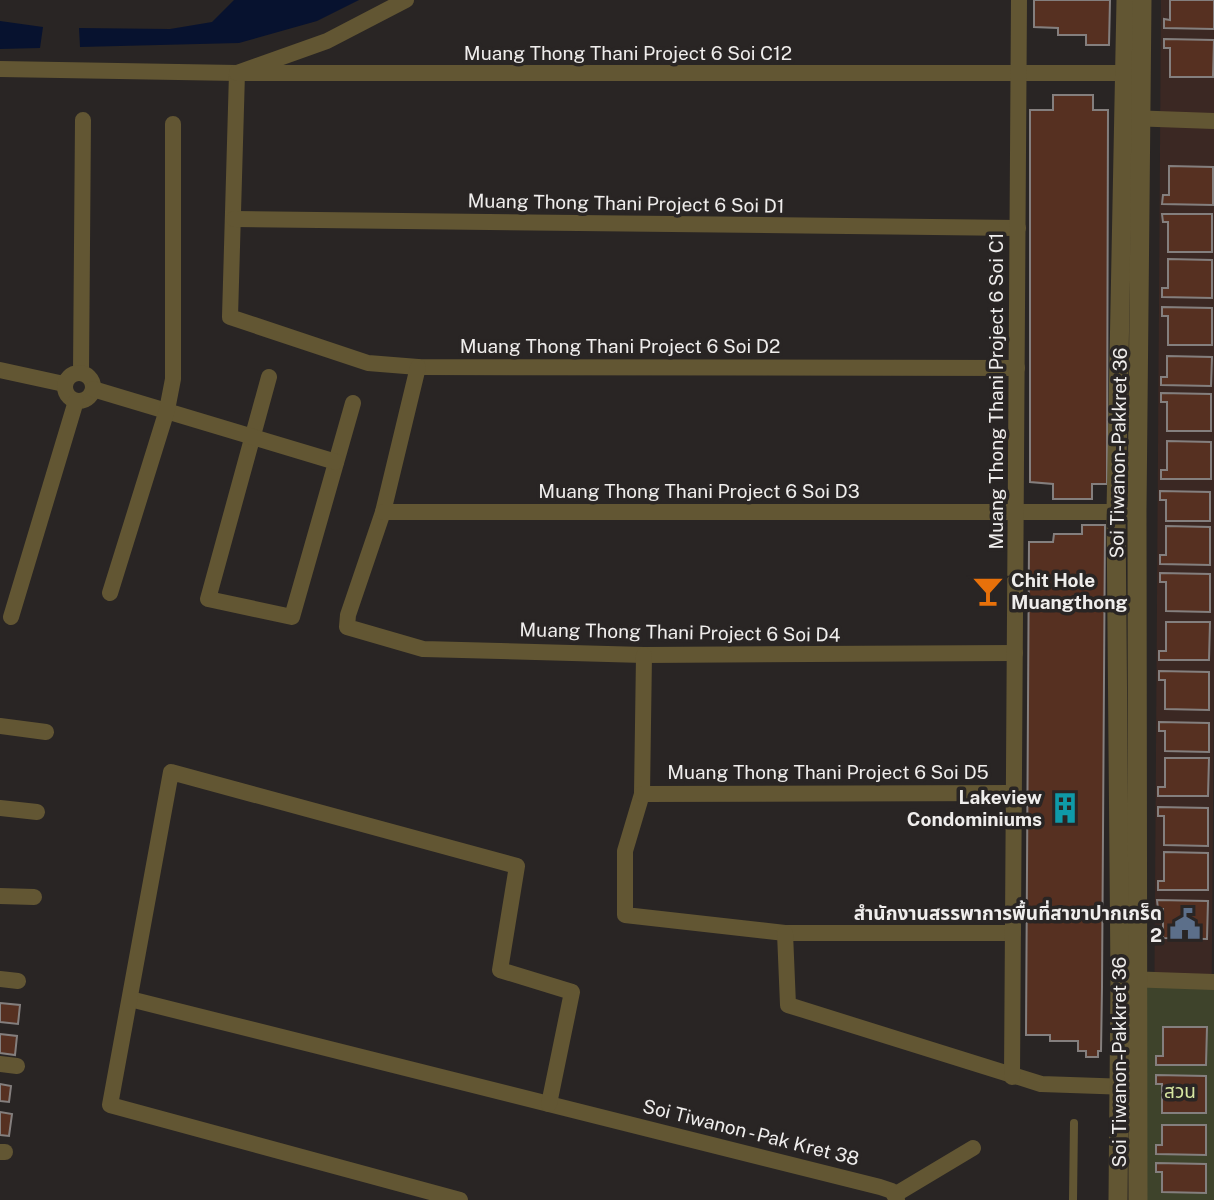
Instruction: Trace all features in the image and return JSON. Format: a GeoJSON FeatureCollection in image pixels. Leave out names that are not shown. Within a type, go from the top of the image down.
{"type":"FeatureCollection","features":[{"type":"Feature","properties":{"kind":"street"},"geometry":{"type":"LineString","coordinates":[[234,219],[237,73],[327,41],[406,0]]}},
{"type":"Feature","properties":{"kind":"street","name":"Muang Thong Thani Project 6 Soi C1"},"geometry":{"type":"LineString","coordinates":[[1012,1077],[1019,0]]}},
{"type":"Feature","properties":{"kind":"street","name":"Soi Tiwanon-Pakkret 36"},"geometry":{"type":"LineString","coordinates":[[1126,0],[1134,73]]}},
{"type":"Feature","properties":{"kind":"street","name":"Soi Tiwanon-Pakkret 36"},"geometry":{"type":"LineString","coordinates":[[1138,1200],[1139,1088],[1130,979],[1116,511],[1134,73],[1142,0]]}},
{"type":"Feature","properties":{"kind":"street","name":"Muang Thong Thani Project 6 Soi C12"},"geometry":{"type":"LineString","coordinates":[[0,69],[237,73],[1134,73]]}},
{"type":"Feature","properties":{"kind":"street"},"geometry":{"type":"LineString","coordinates":[[1133,118],[1214,121]]}},
{"type":"Feature","properties":{"kind":"street","name":"Soi Tiwanon-Pakkret 36"},"geometry":{"type":"LineString","coordinates":[[1118,1200],[1119,1087],[1130,979],[1137,512],[1133,118]]}},
{"type":"Feature","properties":{"kind":"street"},"geometry":{"type":"LineString","coordinates":[[81,372],[83,120]]}},
{"type":"Feature","properties":{"kind":"street"},"geometry":{"type":"LineString","coordinates":[[110,593],[167,410],[173,379],[173,124]]}},
{"type":"Feature","properties":{"kind":"street","name":"Muang Thong Thani Project 6 Soi D1"},"geometry":{"type":"LineString","coordinates":[[234,219],[1018,228]]}},
{"type":"Feature","properties":{"kind":"street","name":"Muang Thong Thani Project 6 Soi D2"},"geometry":{"type":"LineString","coordinates":[[234,219],[230,317],[368,363],[418,367],[1017,368]]}},
{"type":"Feature","properties":{"kind":"street"},"geometry":{"type":"LineString","coordinates":[[383,513],[418,367]]}},
{"type":"Feature","properties":{"kind":"street"},"geometry":{"type":"LineString","coordinates":[[0,370],[64,384]]}},
{"type":"Feature","properties":{"kind":"street"},"geometry":{"type":"LineString","coordinates":[[81,372],[90,378],[93,389],[87,398],[76,401],[67,395],[64,384],[70,375],[81,372]]}},
{"type":"Feature","properties":{"kind":"street"},"geometry":{"type":"LineString","coordinates":[[269,377],[208,599],[292,617],[353,403]]}},
{"type":"Feature","properties":{"kind":"street"},"geometry":{"type":"LineString","coordinates":[[93,389],[337,462]]}},
{"type":"Feature","properties":{"kind":"street"},"geometry":{"type":"LineString","coordinates":[[11,617],[76,401]]}},
{"type":"Feature","properties":{"kind":"street","name":"Muang Thong Thani Project 6 Soi D3"},"geometry":{"type":"LineString","coordinates":[[383,513],[1137,512]]}},
{"type":"Feature","properties":{"kind":"street","name":"Muang Thong Thani Project 6 Soi D4"},"geometry":{"type":"LineString","coordinates":[[383,513],[348,615],[347,627],[423,649],[644,655],[1015,653]]}},
{"type":"Feature","properties":{"kind":"street"},"geometry":{"type":"LineString","coordinates":[[644,655],[642,794],[625,851],[625,915],[785,933],[1013,933]]}},
{"type":"Feature","properties":{"kind":"street"},"geometry":{"type":"LineString","coordinates":[[0,726],[46,732]]}},
{"type":"Feature","properties":{"kind":"street"},"geometry":{"type":"LineString","coordinates":[[460,1200],[110,1105],[171,772],[517,866],[500,970],[572,992],[549,1104]]}},
{"type":"Feature","properties":{"kind":"street","name":"Muang Thong Thani Project 6 Soi D5"},"geometry":{"type":"LineString","coordinates":[[642,794],[1014,793]]}},
{"type":"Feature","properties":{"kind":"street"},"geometry":{"type":"LineString","coordinates":[[0,808],[37,812]]}},
{"type":"Feature","properties":{"kind":"street"},"geometry":{"type":"LineString","coordinates":[[0,895],[34,898]]}},
{"type":"Feature","properties":{"kind":"street"},"geometry":{"type":"LineString","coordinates":[[785,933],[788,1005],[1041,1084],[1139,1088]]}},
{"type":"Feature","properties":{"kind":"street"},"geometry":{"type":"LineString","coordinates":[[0,979],[19,981]]}},
{"type":"Feature","properties":{"kind":"street"},"geometry":{"type":"LineString","coordinates":[[1130,979],[1214,982]]}},
{"type":"Feature","properties":{"kind":"street","name":"Soi Tiwanon - Pak Kret 38"},"geometry":{"type":"LineString","coordinates":[[130,999],[880,1186],[897,1197]]}},
{"type":"Feature","properties":{"kind":"street"},"geometry":{"type":"LineString","coordinates":[[0,1064],[17,1066]]}},
{"type":"Feature","properties":{"kind":"street"},"geometry":{"type":"LineString","coordinates":[[897,1197],[973,1148]]}},
{"type":"Feature","properties":{"kind":"lane"},"geometry":{"type":"LineString","coordinates":[[1073,1200],[1074,1123]]}},
{"type":"Feature","properties":{"kind":"shaded area"},"geometry":{"type":"Polygon","coordinates":[[[1161,0],[1214,0],[1214,682],[1210,1200],[1153,1200],[1161,0]]]}},
{"type":"Feature","properties":{"kind":"green space","name":"สวน"},"geometry":{"type":"Polygon","coordinates":[[[1147,982],[1214,982],[1214,1200],[1147,1200],[1147,982]]]}},
{"type":"Feature","properties":{"kind":"water"},"geometry":{"type":"Polygon","coordinates":[[[234,0],[359,0],[317,21],[239,43],[80,47],[79,28],[170,29],[212,22],[234,0]]]}},
{"type":"Feature","properties":{"kind":"water"},"geometry":{"type":"Polygon","coordinates":[[[0,21],[43,27],[40,48],[0,49],[0,21]]]}},
{"type":"Feature","properties":{"kind":"building"},"geometry":{"type":"Polygon","coordinates":[[[1034,0],[1110,0],[1109,45],[1086,45],[1086,35],[1058,35],[1058,28],[1034,27],[1034,0]]]}},
{"type":"Feature","properties":{"kind":"building"},"geometry":{"type":"Polygon","coordinates":[[[1170,0],[1214,0],[1214,29],[1164,28],[1164,19],[1170,20],[1170,0]]]}},
{"type":"Feature","properties":{"kind":"building"},"geometry":{"type":"Polygon","coordinates":[[[1164,39],[1214,40],[1213,77],[1170,77],[1170,48],[1164,48],[1164,39]]]}},
{"type":"Feature","properties":{"kind":"building"},"geometry":{"type":"Polygon","coordinates":[[[1053,95],[1093,95],[1093,110],[1108,110],[1107,484],[1092,484],[1092,499],[1053,499],[1053,484],[1030,482],[1030,110],[1053,110],[1053,95]]]}},
{"type":"Feature","properties":{"kind":"building"},"geometry":{"type":"Polygon","coordinates":[[[1169,166],[1213,167],[1213,205],[1162,204],[1163,195],[1169,195],[1169,166]]]}},
{"type":"Feature","properties":{"kind":"building"},"geometry":{"type":"Polygon","coordinates":[[[1162,214],[1212,214],[1212,252],[1168,252],[1168,222],[1163,222],[1162,214]]]}},
{"type":"Feature","properties":{"kind":"building"},"geometry":{"type":"Polygon","coordinates":[[[1168,259],[1212,260],[1212,298],[1162,297],[1162,288],[1168,288],[1168,259]]]}},
{"type":"Feature","properties":{"kind":"building"},"geometry":{"type":"Polygon","coordinates":[[[1162,307],[1212,308],[1212,345],[1168,345],[1168,316],[1162,316],[1162,307]]]}},
{"type":"Feature","properties":{"kind":"building"},"geometry":{"type":"Polygon","coordinates":[[[1167,356],[1212,357],[1211,386],[1161,385],[1161,377],[1167,377],[1167,356]]]}},
{"type":"Feature","properties":{"kind":"building"},"geometry":{"type":"Polygon","coordinates":[[[1161,393],[1211,394],[1211,431],[1167,431],[1167,402],[1161,402],[1161,393]]]}},
{"type":"Feature","properties":{"kind":"building"},"geometry":{"type":"Polygon","coordinates":[[[1167,441],[1211,442],[1211,479],[1161,479],[1161,470],[1167,470],[1167,441]]]}},
{"type":"Feature","properties":{"kind":"building"},"geometry":{"type":"Polygon","coordinates":[[[1160,491],[1210,492],[1210,521],[1166,521],[1166,500],[1160,500],[1160,491]]]}},
{"type":"Feature","properties":{"kind":"building","name":"Lakeview Condominiums"},"geometry":{"type":"Polygon","coordinates":[[[1082,525],[1105,525],[1102,987],[1101,1051],[1098,1051],[1098,1057],[1086,1057],[1086,1051],[1078,1051],[1078,1041],[1050,1041],[1050,1035],[1026,1035],[1029,542],[1053,542],[1054,534],[1082,534],[1082,525]]]}},
{"type":"Feature","properties":{"kind":"building"},"geometry":{"type":"Polygon","coordinates":[[[1166,526],[1210,527],[1210,565],[1160,564],[1160,555],[1166,555],[1166,526]]]}},
{"type":"Feature","properties":{"kind":"building"},"geometry":{"type":"Polygon","coordinates":[[[1160,573],[1210,574],[1210,612],[1166,611],[1166,582],[1160,582],[1160,573]]]}},
{"type":"Feature","properties":{"kind":"building"},"geometry":{"type":"Polygon","coordinates":[[[1166,622],[1210,622],[1209,660],[1159,660],[1159,651],[1166,651],[1166,622]]]}},
{"type":"Feature","properties":{"kind":"building"},"geometry":{"type":"Polygon","coordinates":[[[1159,671],[1209,672],[1209,710],[1165,709],[1165,680],[1159,680],[1159,671]]]}},
{"type":"Feature","properties":{"kind":"building"},"geometry":{"type":"Polygon","coordinates":[[[1159,722],[1209,723],[1209,752],[1165,751],[1165,731],[1159,731],[1159,722]]]}},
{"type":"Feature","properties":{"kind":"building"},"geometry":{"type":"Polygon","coordinates":[[[1165,758],[1209,758],[1208,796],[1158,796],[1158,787],[1165,787],[1165,758]]]}},
{"type":"Feature","properties":{"kind":"building"},"geometry":{"type":"Polygon","coordinates":[[[1158,807],[1208,808],[1208,846],[1164,845],[1164,816],[1158,816],[1158,807]]]}},
{"type":"Feature","properties":{"kind":"building"},"geometry":{"type":"Polygon","coordinates":[[[1164,852],[1208,853],[1208,890],[1158,890],[1158,881],[1164,881],[1164,852]]]}},
{"type":"Feature","properties":{"kind":"building","name":"สำนักงานสรรพาการพื้นที่สาขาปากเกร็ด 2"},"geometry":{"type":"Polygon","coordinates":[[[1157,900],[1208,901],[1207,939],[1163,938],[1163,909],[1158,909],[1157,900]]]}},
{"type":"Feature","properties":{"kind":"building"},"geometry":{"type":"Polygon","coordinates":[[[0,1003],[20,1005],[18,1024],[0,1022],[0,1003]]]}},
{"type":"Feature","properties":{"kind":"building"},"geometry":{"type":"Polygon","coordinates":[[[1163,1027],[1207,1027],[1206,1065],[1156,1065],[1156,1056],[1163,1056],[1163,1027]]]}},
{"type":"Feature","properties":{"kind":"building"},"geometry":{"type":"Polygon","coordinates":[[[0,1034],[17,1036],[15,1055],[0,1053],[0,1034]]]}},
{"type":"Feature","properties":{"kind":"building"},"geometry":{"type":"Polygon","coordinates":[[[1156,1075],[1206,1076],[1206,1113],[1162,1113],[1162,1084],[1156,1084],[1156,1075]]]}},
{"type":"Feature","properties":{"kind":"building"},"geometry":{"type":"Polygon","coordinates":[[[0,1084],[11,1086],[9,1102],[0,1101],[0,1084]]]}},
{"type":"Feature","properties":{"kind":"building"},"geometry":{"type":"Polygon","coordinates":[[[0,1112],[12,1114],[9,1136],[0,1135],[0,1112]]]}},
{"type":"Feature","properties":{"kind":"building"},"geometry":{"type":"Polygon","coordinates":[[[1162,1125],[1206,1125],[1206,1155],[1156,1154],[1156,1145],[1162,1145],[1162,1125]]]}},
{"type":"Feature","properties":{"kind":"building"},"geometry":{"type":"Polygon","coordinates":[[[1156,1163],[1206,1164],[1206,1193],[1162,1192],[1162,1172],[1156,1172],[1156,1163]]]}},
{"type":"Feature","properties":{"kind":"place","name":"Chit Hole Muangthong"},"geometry":{"type":"Point","coordinates":[988,591]}},
{"type":"Feature","properties":{"kind":"place","name":"Lakeview Condominiums"},"geometry":{"type":"Point","coordinates":[1065,808]}},
{"type":"Feature","properties":{"kind":"place","name":"สำนักงานสรรพาการพื้นที่สาขาปากเกร็ด 2"},"geometry":{"type":"Point","coordinates":[1185,924]}}]}
